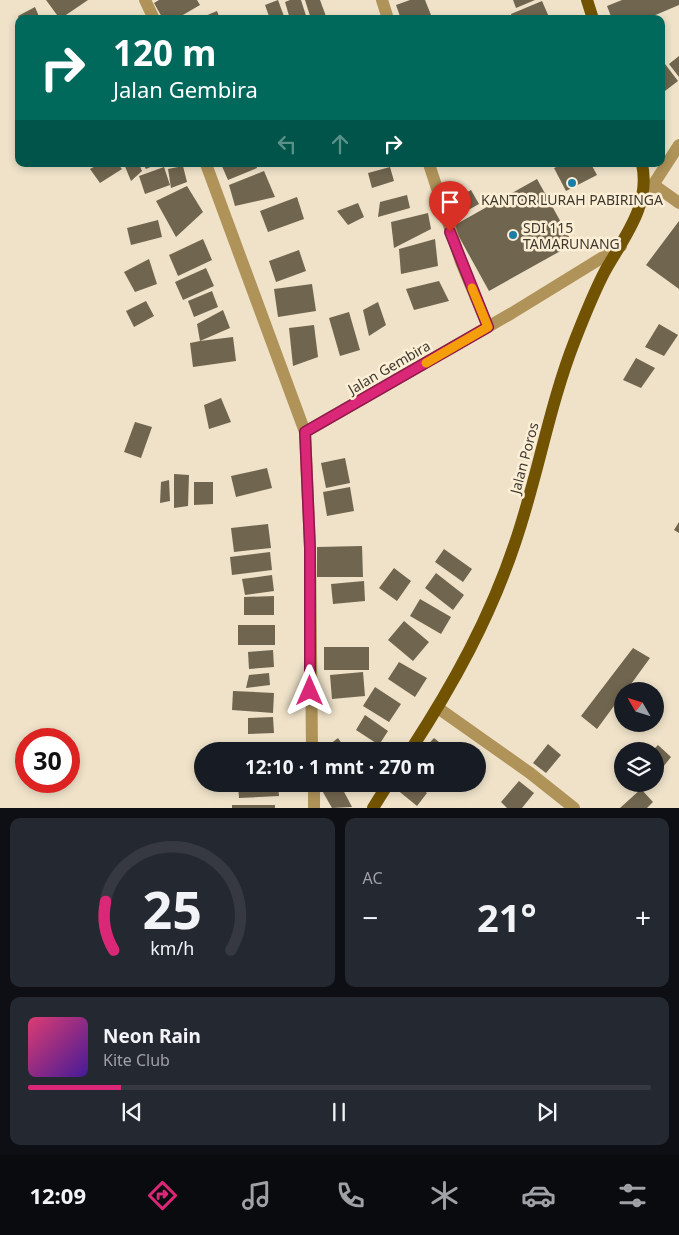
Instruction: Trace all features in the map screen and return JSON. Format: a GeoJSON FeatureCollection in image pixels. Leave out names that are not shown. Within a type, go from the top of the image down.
{"type":"FeatureCollection","features":[{"type":"Feature","properties":{"kind":"main road"},"geometry":{"type":"LineString","coordinates":[[587,0],[592,15]]}},
{"type":"Feature","properties":{"kind":"main road","name":"Jalan Poros"},"geometry":{"type":"LineString","coordinates":[[416,742],[438,708],[474,645],[496,594],[516,542],[561,376],[588,305],[622,246],[640,205],[644,189],[642,167]]}},
{"type":"Feature","properties":{"kind":"main road"},"geometry":{"type":"LineString","coordinates":[[373,808],[383,792]]}},
{"type":"Feature","properties":{"kind":"street"},"geometry":{"type":"LineString","coordinates":[[145,0],[152,15]]}},
{"type":"Feature","properties":{"kind":"street"},"geometry":{"type":"LineString","coordinates":[[382,0],[387,15]]}},
{"type":"Feature","properties":{"kind":"street"},"geometry":{"type":"LineString","coordinates":[[640,205],[679,145]]}},
{"type":"Feature","properties":{"kind":"street"},"geometry":{"type":"LineString","coordinates":[[207,167],[305,432],[310,548],[312,742]]}},
{"type":"Feature","properties":{"kind":"street"},"geometry":{"type":"LineString","coordinates":[[430,167],[448,226],[488,327]]}},
{"type":"Feature","properties":{"kind":"street"},"geometry":{"type":"LineString","coordinates":[[654,185],[679,203]]}},
{"type":"Feature","properties":{"kind":"street","name":"Jalan Gembira"},"geometry":{"type":"LineString","coordinates":[[305,432],[488,327],[622,246]]}},
{"type":"Feature","properties":{"kind":"street"},"geometry":{"type":"LineString","coordinates":[[438,708],[530,773],[574,808]]}},
{"type":"Feature","properties":{"kind":"street"},"geometry":{"type":"LineString","coordinates":[[314,792],[314,808]]}},
{"type":"Feature","properties":{"kind":"building"},"geometry":{"type":"Polygon","coordinates":[[[46,0],[88,0],[66,15],[57,15],[46,0]]]}},
{"type":"Feature","properties":{"kind":"building"},"geometry":{"type":"Polygon","coordinates":[[[159,0],[197,0],[200,5],[183,15],[161,15],[154,3],[159,0]]]}},
{"type":"Feature","properties":{"kind":"building"},"geometry":{"type":"Polygon","coordinates":[[[278,0],[284,15],[269,15],[265,5],[278,0]]]}},
{"type":"Feature","properties":{"kind":"building"},"geometry":{"type":"Polygon","coordinates":[[[301,0],[306,15],[289,15],[285,2],[301,0]]]}},
{"type":"Feature","properties":{"kind":"building"},"geometry":{"type":"Polygon","coordinates":[[[305,0],[320,0],[326,15],[310,15],[305,0]]]}},
{"type":"Feature","properties":{"kind":"building"},"geometry":{"type":"Polygon","coordinates":[[[410,0],[425,0],[431,15],[400,15],[396,5],[410,0]]]}},
{"type":"Feature","properties":{"kind":"building"},"geometry":{"type":"Polygon","coordinates":[[[513,0],[535,0],[516,8],[513,0]]]}},
{"type":"Feature","properties":{"kind":"building"},"geometry":{"type":"Polygon","coordinates":[[[622,0],[679,0],[679,5],[655,15],[610,15],[607,6],[622,0]]]}},
{"type":"Feature","properties":{"kind":"building"},"geometry":{"type":"Polygon","coordinates":[[[542,1],[548,15],[511,15],[542,1]]]}},
{"type":"Feature","properties":{"kind":"building"},"geometry":{"type":"Polygon","coordinates":[[[35,7],[38,15],[20,15],[35,7]]]}},
{"type":"Feature","properties":{"kind":"building"},"geometry":{"type":"Polygon","coordinates":[[[217,11],[218,15],[208,15],[217,11]]]}},
{"type":"Feature","properties":{"kind":"building"},"geometry":{"type":"Polygon","coordinates":[[[679,56],[679,77],[669,64],[679,56]]]}},
{"type":"Feature","properties":{"kind":"building"},"geometry":{"type":"Polygon","coordinates":[[[665,64],[678,81],[665,91],[665,64]]]}},
{"type":"Feature","properties":{"kind":"building"},"geometry":{"type":"Polygon","coordinates":[[[94,167],[120,167],[122,169],[100,183],[90,169],[94,167]]]}},
{"type":"Feature","properties":{"kind":"building"},"geometry":{"type":"Polygon","coordinates":[[[125,167],[140,167],[142,171],[131,181],[125,167]]]}},
{"type":"Feature","properties":{"kind":"building"},"geometry":{"type":"Polygon","coordinates":[[[164,167],[170,185],[145,194],[139,176],[164,167]]]}},
{"type":"Feature","properties":{"kind":"building"},"geometry":{"type":"Polygon","coordinates":[[[183,167],[187,182],[171,188],[168,169],[183,167]]]}},
{"type":"Feature","properties":{"kind":"building"},"geometry":{"type":"Polygon","coordinates":[[[222,167],[257,167],[257,168],[228,180],[222,167]]]}},
{"type":"Feature","properties":{"kind":"building"},"geometry":{"type":"Polygon","coordinates":[[[390,167],[394,181],[372,188],[368,173],[390,167]]]}},
{"type":"Feature","properties":{"kind":"building","name":"KANTOR LURAH PABIRINGA"},"geometry":{"type":"Polygon","coordinates":[[[593,167],[597,175],[566,191],[554,168],[593,167]]]}},
{"type":"Feature","properties":{"kind":"building"},"geometry":{"type":"Polygon","coordinates":[[[264,171],[275,197],[235,206],[229,185],[264,171]]]}},
{"type":"Feature","properties":{"kind":"building","name":"SDI 115 TAMARUNANG"},"geometry":{"type":"Polygon","coordinates":[[[537,179],[573,244],[489,291],[453,226],[537,179]]]}},
{"type":"Feature","properties":{"kind":"building"},"geometry":{"type":"Polygon","coordinates":[[[187,186],[203,212],[176,237],[156,201],[187,186]]]}},
{"type":"Feature","properties":{"kind":"building"},"geometry":{"type":"Polygon","coordinates":[[[471,190],[479,204],[461,214],[453,200],[471,190]]]}},
{"type":"Feature","properties":{"kind":"building"},"geometry":{"type":"Polygon","coordinates":[[[407,195],[410,208],[378,217],[380,202],[407,195]]]}},
{"type":"Feature","properties":{"kind":"building"},"geometry":{"type":"Polygon","coordinates":[[[297,197],[304,219],[268,232],[260,211],[297,197]]]}},
{"type":"Feature","properties":{"kind":"building"},"geometry":{"type":"Polygon","coordinates":[[[358,203],[364,217],[348,225],[337,211],[358,203]]]}},
{"type":"Feature","properties":{"kind":"building"},"geometry":{"type":"Polygon","coordinates":[[[428,213],[431,229],[394,248],[391,222],[428,213]]]}},
{"type":"Feature","properties":{"kind":"building"},"geometry":{"type":"Polygon","coordinates":[[[158,220],[162,237],[131,245],[127,228],[158,220]]]}},
{"type":"Feature","properties":{"kind":"building"},"geometry":{"type":"Polygon","coordinates":[[[679,221],[679,289],[646,265],[679,221]]]}},
{"type":"Feature","properties":{"kind":"building"},"geometry":{"type":"Polygon","coordinates":[[[203,239],[212,260],[178,276],[169,255],[203,239]]]}},
{"type":"Feature","properties":{"kind":"building"},"geometry":{"type":"Polygon","coordinates":[[[435,239],[438,266],[401,274],[399,249],[435,239]]]}},
{"type":"Feature","properties":{"kind":"building"},"geometry":{"type":"Polygon","coordinates":[[[299,250],[306,271],[276,282],[269,261],[299,250]]]}},
{"type":"Feature","properties":{"kind":"building"},"geometry":{"type":"Polygon","coordinates":[[[149,259],[157,284],[135,292],[124,272],[149,259]]]}},
{"type":"Feature","properties":{"kind":"building"},"geometry":{"type":"Polygon","coordinates":[[[206,268],[214,286],[183,300],[175,282],[206,268]]]}},
{"type":"Feature","properties":{"kind":"building"},"geometry":{"type":"Polygon","coordinates":[[[439,281],[449,301],[414,310],[406,289],[439,281]]]}},
{"type":"Feature","properties":{"kind":"building"},"geometry":{"type":"Polygon","coordinates":[[[312,284],[316,311],[278,317],[274,289],[312,284]]]}},
{"type":"Feature","properties":{"kind":"building"},"geometry":{"type":"Polygon","coordinates":[[[212,291],[218,307],[194,317],[188,301],[212,291]]]}},
{"type":"Feature","properties":{"kind":"building"},"geometry":{"type":"Polygon","coordinates":[[[146,301],[154,316],[134,327],[126,311],[146,301]]]}},
{"type":"Feature","properties":{"kind":"building"},"geometry":{"type":"Polygon","coordinates":[[[378,302],[386,325],[369,336],[363,310],[378,302]]]}},
{"type":"Feature","properties":{"kind":"building"},"geometry":{"type":"Polygon","coordinates":[[[223,310],[230,328],[200,341],[197,324],[223,310]]]}},
{"type":"Feature","properties":{"kind":"building"},"geometry":{"type":"Polygon","coordinates":[[[349,312],[360,350],[340,356],[329,318],[349,312]]]}},
{"type":"Feature","properties":{"kind":"building"},"geometry":{"type":"Polygon","coordinates":[[[659,324],[678,335],[664,356],[645,347],[659,324]]]}},
{"type":"Feature","properties":{"kind":"building"},"geometry":{"type":"Polygon","coordinates":[[[314,325],[318,357],[293,366],[289,328],[314,325]]]}},
{"type":"Feature","properties":{"kind":"building"},"geometry":{"type":"Polygon","coordinates":[[[233,337],[236,361],[193,367],[190,343],[233,337]]]}},
{"type":"Feature","properties":{"kind":"building"},"geometry":{"type":"Polygon","coordinates":[[[636,358],[655,368],[641,388],[623,380],[636,358]]]}},
{"type":"Feature","properties":{"kind":"building"},"geometry":{"type":"Polygon","coordinates":[[[221,398],[231,422],[209,429],[204,405],[221,398]]]}},
{"type":"Feature","properties":{"kind":"building"},"geometry":{"type":"Polygon","coordinates":[[[135,422],[152,427],[141,458],[124,452],[135,422]]]}},
{"type":"Feature","properties":{"kind":"building"},"geometry":{"type":"Polygon","coordinates":[[[345,458],[350,483],[326,488],[321,463],[345,458]]]}},
{"type":"Feature","properties":{"kind":"building"},"geometry":{"type":"Polygon","coordinates":[[[267,468],[272,488],[236,497],[231,476],[267,468]]]}},
{"type":"Feature","properties":{"kind":"building"},"geometry":{"type":"Polygon","coordinates":[[[174,474],[189,475],[188,506],[174,508],[174,474]]]}},
{"type":"Feature","properties":{"kind":"building"},"geometry":{"type":"Polygon","coordinates":[[[169,480],[170,501],[160,503],[161,482],[169,480]]]}},
{"type":"Feature","properties":{"kind":"building"},"geometry":{"type":"Polygon","coordinates":[[[194,482],[213,482],[213,504],[194,505],[194,482]]]}},
{"type":"Feature","properties":{"kind":"building"},"geometry":{"type":"Polygon","coordinates":[[[350,487],[354,511],[327,516],[323,492],[350,487]]]}},
{"type":"Feature","properties":{"kind":"building"},"geometry":{"type":"Polygon","coordinates":[[[679,522],[679,533],[674,530],[679,522]]]}},
{"type":"Feature","properties":{"kind":"building"},"geometry":{"type":"Polygon","coordinates":[[[268,524],[271,548],[234,552],[231,528],[268,524]]]}},
{"type":"Feature","properties":{"kind":"building"},"geometry":{"type":"Polygon","coordinates":[[[362,546],[363,577],[317,577],[317,547],[362,546]]]}},
{"type":"Feature","properties":{"kind":"building"},"geometry":{"type":"Polygon","coordinates":[[[444,549],[472,569],[463,582],[435,562],[444,549]]]}},
{"type":"Feature","properties":{"kind":"building"},"geometry":{"type":"Polygon","coordinates":[[[270,552],[272,570],[232,575],[230,557],[270,552]]]}},
{"type":"Feature","properties":{"kind":"building"},"geometry":{"type":"Polygon","coordinates":[[[394,568],[411,581],[397,601],[379,588],[394,568]]]}},
{"type":"Feature","properties":{"kind":"building"},"geometry":{"type":"Polygon","coordinates":[[[436,573],[464,595],[453,610],[425,588],[436,573]]]}},
{"type":"Feature","properties":{"kind":"building"},"geometry":{"type":"Polygon","coordinates":[[[272,575],[274,591],[245,595],[242,579],[272,575]]]}},
{"type":"Feature","properties":{"kind":"building"},"geometry":{"type":"Polygon","coordinates":[[[364,581],[365,601],[333,604],[331,584],[364,581]]]}},
{"type":"Feature","properties":{"kind":"building"},"geometry":{"type":"Polygon","coordinates":[[[274,596],[274,615],[244,615],[244,597],[274,596]]]}},
{"type":"Feature","properties":{"kind":"building"},"geometry":{"type":"Polygon","coordinates":[[[420,599],[451,617],[441,634],[410,616],[420,599]]]}},
{"type":"Feature","properties":{"kind":"building"},"geometry":{"type":"Polygon","coordinates":[[[404,621],[429,642],[413,661],[388,640],[404,621]]]}},
{"type":"Feature","properties":{"kind":"building"},"geometry":{"type":"Polygon","coordinates":[[[238,625],[275,625],[275,645],[238,645],[238,625]]]}},
{"type":"Feature","properties":{"kind":"building"},"geometry":{"type":"Polygon","coordinates":[[[324,647],[369,647],[369,670],[324,670],[324,647]]]}},
{"type":"Feature","properties":{"kind":"building"},"geometry":{"type":"Polygon","coordinates":[[[633,648],[650,658],[633,682],[614,682],[614,706],[597,729],[581,716],[633,648]]]}},
{"type":"Feature","properties":{"kind":"building"},"geometry":{"type":"Polygon","coordinates":[[[273,650],[274,667],[249,669],[248,652],[273,650]]]}},
{"type":"Feature","properties":{"kind":"building"},"geometry":{"type":"Polygon","coordinates":[[[399,662],[427,678],[415,697],[388,679],[399,662]]]}},
{"type":"Feature","properties":{"kind":"building"},"geometry":{"type":"Polygon","coordinates":[[[363,672],[365,696],[332,699],[330,675],[363,672]]]}},
{"type":"Feature","properties":{"kind":"building"},"geometry":{"type":"Polygon","coordinates":[[[269,673],[270,685],[246,688],[249,675],[269,673]]]}},
{"type":"Feature","properties":{"kind":"building"},"geometry":{"type":"Polygon","coordinates":[[[375,687],[401,704],[389,722],[363,706],[375,687]]]}},
{"type":"Feature","properties":{"kind":"building"},"geometry":{"type":"Polygon","coordinates":[[[233,691],[274,693],[273,713],[232,710],[233,691]]]}},
{"type":"Feature","properties":{"kind":"building"},"geometry":{"type":"Polygon","coordinates":[[[365,715],[388,731],[381,742],[374,742],[356,730],[365,715]]]}},
{"type":"Feature","properties":{"kind":"building"},"geometry":{"type":"Polygon","coordinates":[[[273,717],[274,733],[248,734],[248,718],[273,717]]]}},
{"type":"Feature","properties":{"kind":"building"},"geometry":{"type":"Polygon","coordinates":[[[338,738],[341,742],[333,742],[338,738]]]}},
{"type":"Feature","properties":{"kind":"building"},"geometry":{"type":"Polygon","coordinates":[[[434,738],[439,742],[430,742],[434,738]]]}},
{"type":"Feature","properties":{"kind":"building"},"geometry":{"type":"Polygon","coordinates":[[[548,744],[561,755],[546,773],[533,763],[548,744]]]}},
{"type":"Feature","properties":{"kind":"building"},"geometry":{"type":"Polygon","coordinates":[[[664,751],[671,757],[664,766],[664,751]]]}},
{"type":"Feature","properties":{"kind":"building"},"geometry":{"type":"Polygon","coordinates":[[[519,781],[534,793],[522,808],[507,808],[501,802],[519,781]]]}},
{"type":"Feature","properties":{"kind":"building"},"geometry":{"type":"Polygon","coordinates":[[[239,792],[279,792],[279,796],[239,798],[239,792]]]}},
{"type":"Feature","properties":{"kind":"building"},"geometry":{"type":"Polygon","coordinates":[[[323,792],[344,792],[352,807],[332,808],[323,792]]]}},
{"type":"Feature","properties":{"kind":"building"},"geometry":{"type":"Polygon","coordinates":[[[400,792],[427,793],[417,806],[400,792]]]}},
{"type":"Feature","properties":{"kind":"building"},"geometry":{"type":"Polygon","coordinates":[[[638,792],[644,792],[653,802],[647,808],[620,808],[638,792]]]}},
{"type":"Feature","properties":{"kind":"building"},"geometry":{"type":"Polygon","coordinates":[[[232,805],[275,805],[275,808],[232,808],[232,805]]]}},
{"type":"Feature","properties":{"kind":"slow traffic"},"geometry":{"type":"LineString","coordinates":[[426,363],[488,327],[472,288]]}},
{"type":"Feature","properties":{"kind":"place","name":"KANTOR LURAH PABIRINGA"},"geometry":{"type":"Point","coordinates":[572,183]}},
{"type":"Feature","properties":{"kind":"place","name":"SDI 115 TAMARUNANG"},"geometry":{"type":"Point","coordinates":[513,235]}},
{"type":"Feature","properties":{"kind":"route"},"geometry":{"type":"LineString","coordinates":[[310,691],[310,548],[305,432],[488,327],[450,232]]}}]}
